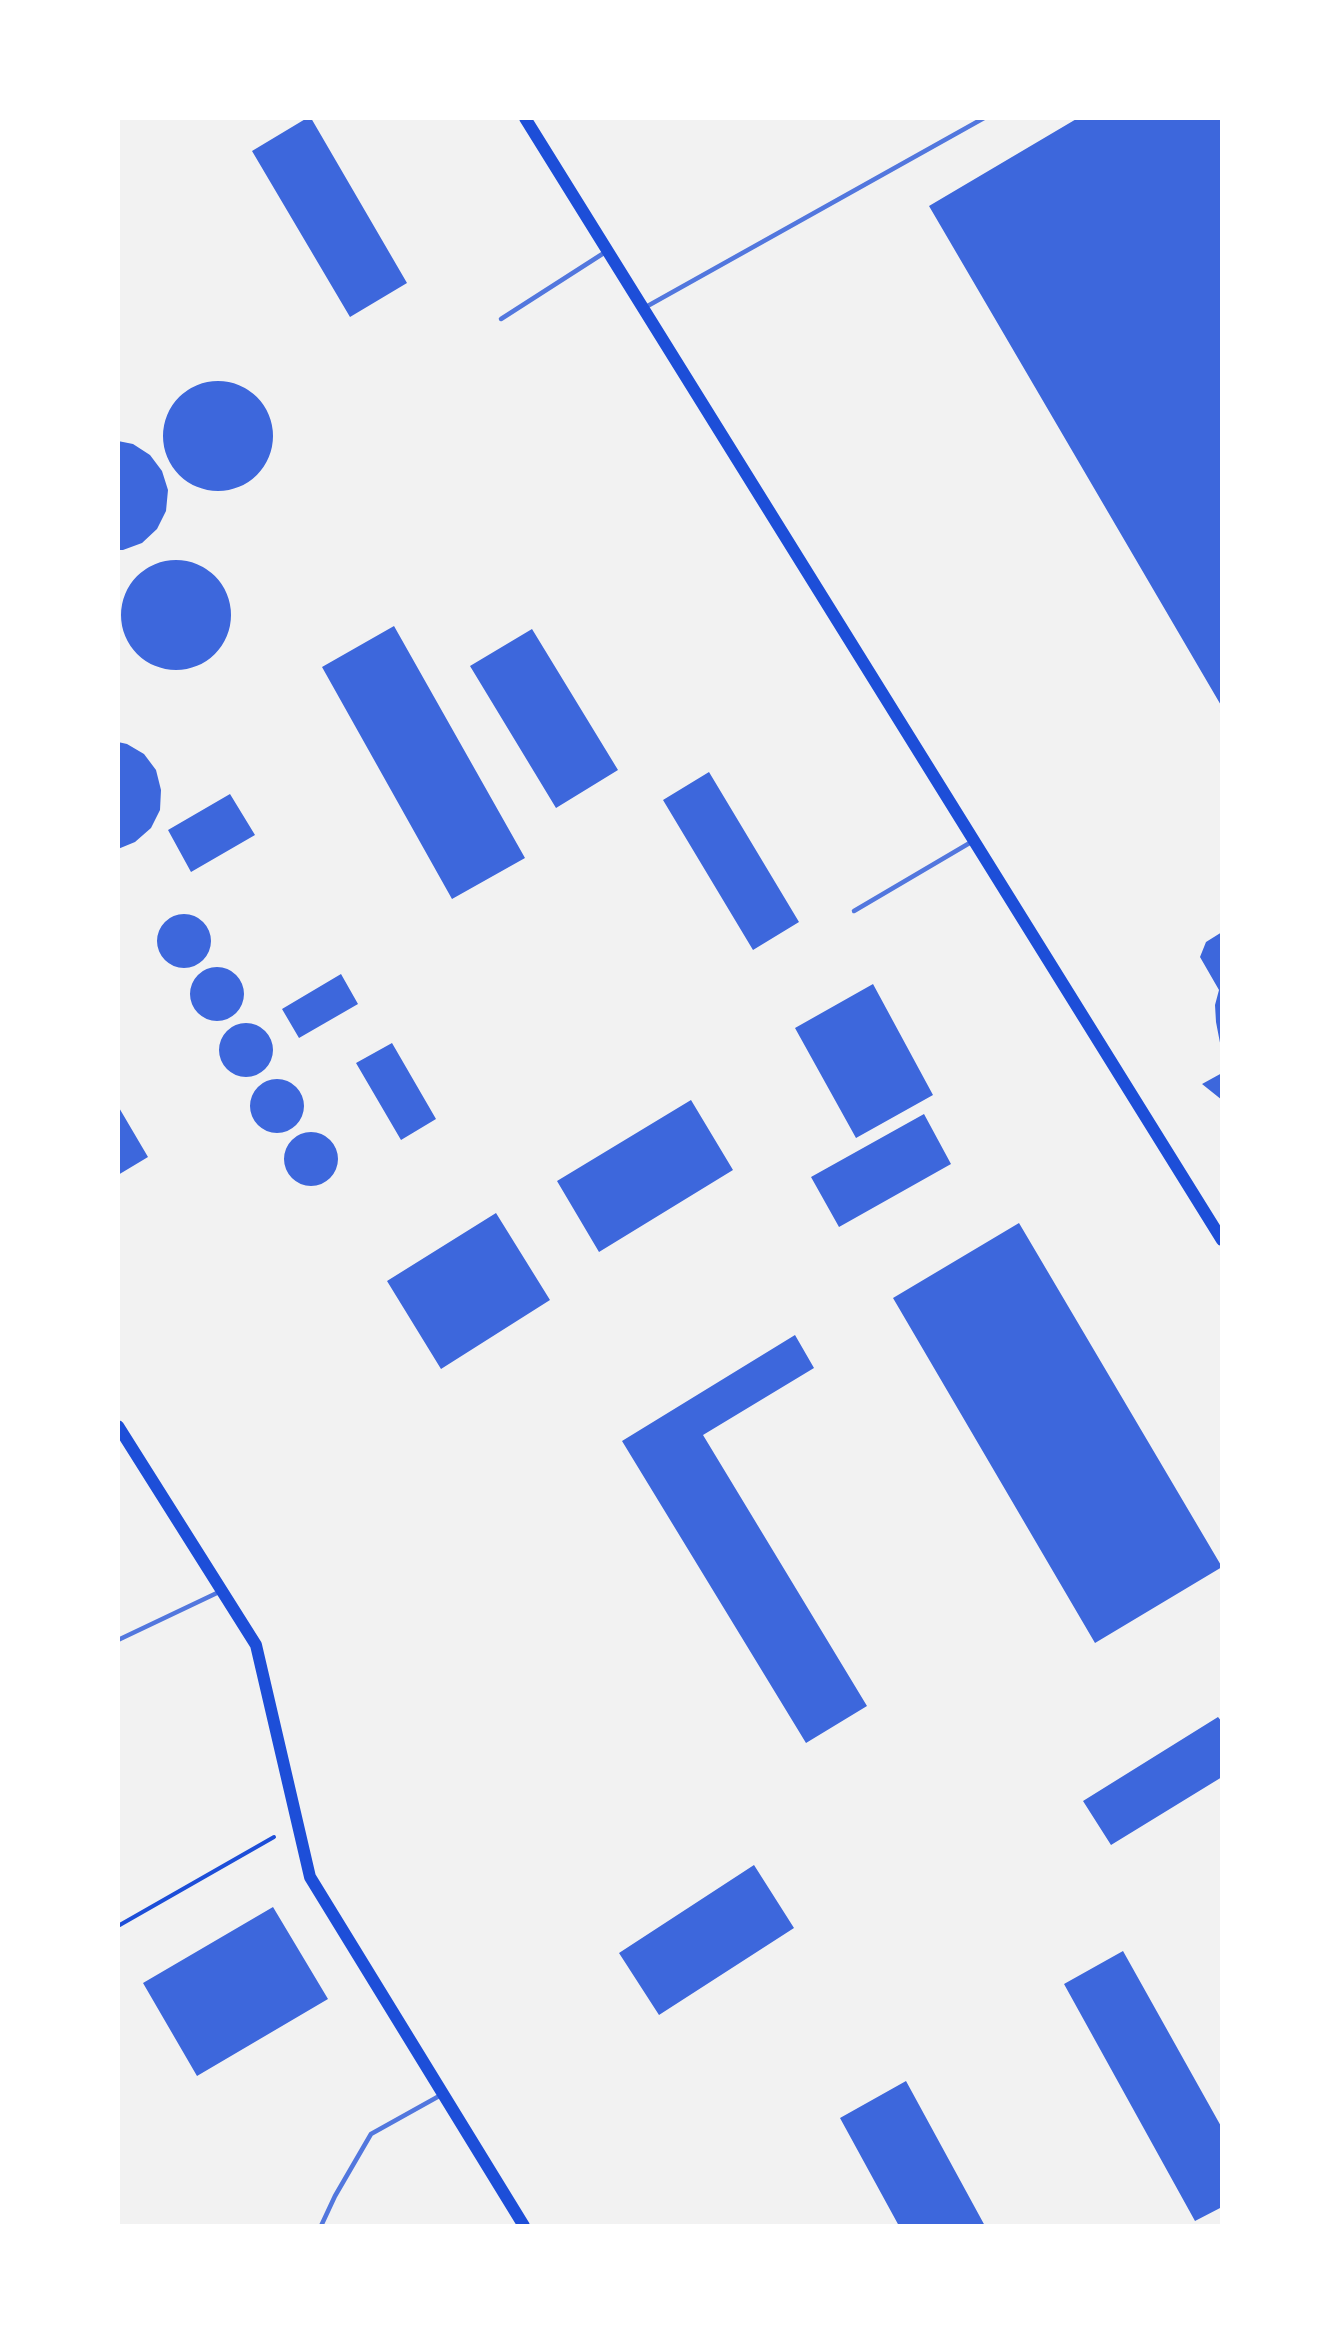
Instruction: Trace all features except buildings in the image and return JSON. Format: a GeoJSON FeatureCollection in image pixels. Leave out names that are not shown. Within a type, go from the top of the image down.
{"type":"FeatureCollection","features":[{"type":"Feature","properties":{"kind":"main road"},"geometry":{"type":"LineString","coordinates":[[525,118],[1221,1238]]}},
{"type":"Feature","properties":{"kind":"main road"},"geometry":{"type":"LineString","coordinates":[[118,1426],[256,1645],[310,1876],[524,2226]]}},
{"type":"Feature","properties":{"kind":"lane"},"geometry":{"type":"LineString","coordinates":[[644,308],[984,118]]}},
{"type":"Feature","properties":{"kind":"lane"},"geometry":{"type":"LineString","coordinates":[[501,319],[607,251]]}},
{"type":"Feature","properties":{"kind":"lane"},"geometry":{"type":"LineString","coordinates":[[855,911],[973,841]]}},
{"type":"Feature","properties":{"kind":"lane"},"geometry":{"type":"LineString","coordinates":[[118,1640],[222,1590]]}},
{"type":"Feature","properties":{"kind":"lane"},"geometry":{"type":"LineString","coordinates":[[321,2226],[335,2196],[371,2134],[443,2094]]}},
{"type":"Feature","properties":{"kind":"path"},"geometry":{"type":"LineString","coordinates":[[118,1926],[298,1824]]}}]}
